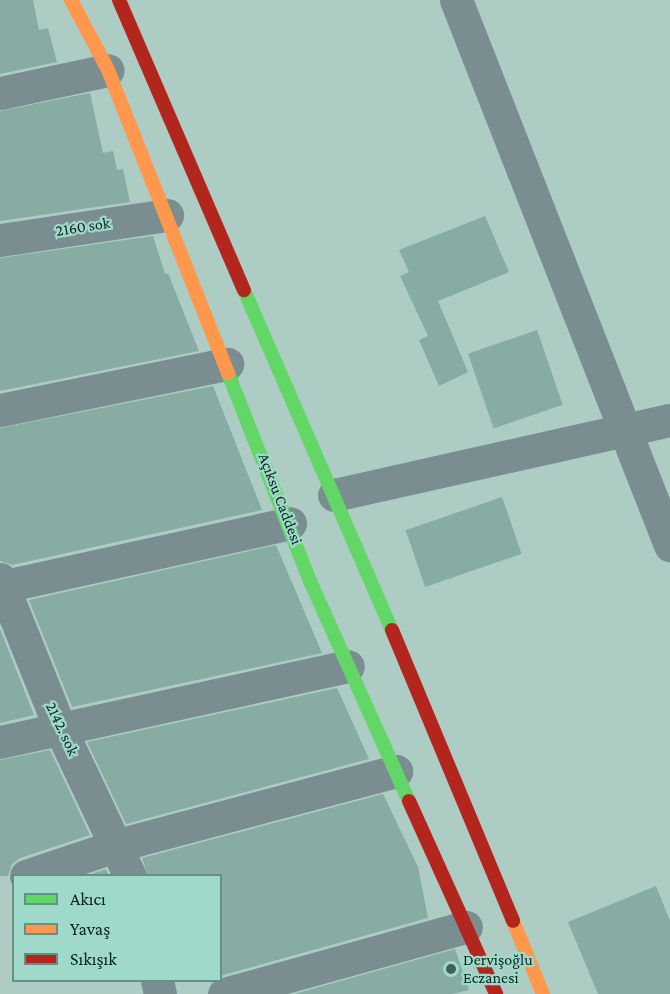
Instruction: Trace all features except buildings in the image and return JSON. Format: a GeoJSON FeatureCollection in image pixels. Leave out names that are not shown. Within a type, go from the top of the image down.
{"type":"FeatureCollection","features":[{"type":"Feature","properties":{"kind":"main road","name":"Açıksu Caddesi"},"geometry":{"type":"LineString","coordinates":[[71,0],[108,70],[290,523],[310,581],[496,994]]}},
{"type":"Feature","properties":{"kind":"main road"},"geometry":{"type":"LineString","coordinates":[[119,0],[334,495],[543,994]]}},
{"type":"Feature","properties":{"kind":"street"},"geometry":{"type":"LineString","coordinates":[[456,0],[670,545]]}},
{"type":"Feature","properties":{"kind":"street"},"geometry":{"type":"LineString","coordinates":[[0,93],[108,70]]}},
{"type":"Feature","properties":{"kind":"street","name":"2160 sok"},"geometry":{"type":"LineString","coordinates":[[0,240],[166,215]]}},
{"type":"Feature","properties":{"kind":"street"},"geometry":{"type":"LineString","coordinates":[[0,410],[227,364]]}},
{"type":"Feature","properties":{"kind":"street"},"geometry":{"type":"LineString","coordinates":[[334,495],[670,420]]}},
{"type":"Feature","properties":{"kind":"street"},"geometry":{"type":"LineString","coordinates":[[1,585],[290,523]]}},
{"type":"Feature","properties":{"kind":"street","name":"2142. sok"},"geometry":{"type":"LineString","coordinates":[[1,585],[59,726],[118,845],[129,874]]}},
{"type":"Feature","properties":{"kind":"street"},"geometry":{"type":"LineString","coordinates":[[0,742],[59,726],[120,718],[348,666]]}},
{"type":"Feature","properties":{"kind":"street"},"geometry":{"type":"LineString","coordinates":[[32,874],[118,845],[396,771]]}},
{"type":"Feature","properties":{"kind":"street"},"geometry":{"type":"LineString","coordinates":[[224,994],[466,927]]}},
{"type":"Feature","properties":{"kind":"traffic: fast"},"geometry":{"type":"LineString","coordinates":[[244,290],[392,630]]}},
{"type":"Feature","properties":{"kind":"traffic: fast"},"geometry":{"type":"LineString","coordinates":[[228,373],[310,581],[409,801]]}},
{"type":"Feature","properties":{"kind":"traffic: slow"},"geometry":{"type":"LineString","coordinates":[[71,0],[108,70],[228,373]]}},
{"type":"Feature","properties":{"kind":"traffic: slow"},"geometry":{"type":"LineString","coordinates":[[513,921],[543,994]]}},
{"type":"Feature","properties":{"kind":"traffic: jam"},"geometry":{"type":"LineString","coordinates":[[119,0],[244,290]]}},
{"type":"Feature","properties":{"kind":"traffic: jam"},"geometry":{"type":"LineString","coordinates":[[392,630],[513,921]]}},
{"type":"Feature","properties":{"kind":"traffic: jam"},"geometry":{"type":"LineString","coordinates":[[409,801],[496,994]]}},
{"type":"Feature","properties":{"kind":"place","name":"Dervişoğlu Eczanesi"},"geometry":{"type":"Point","coordinates":[451,969]}}]}
